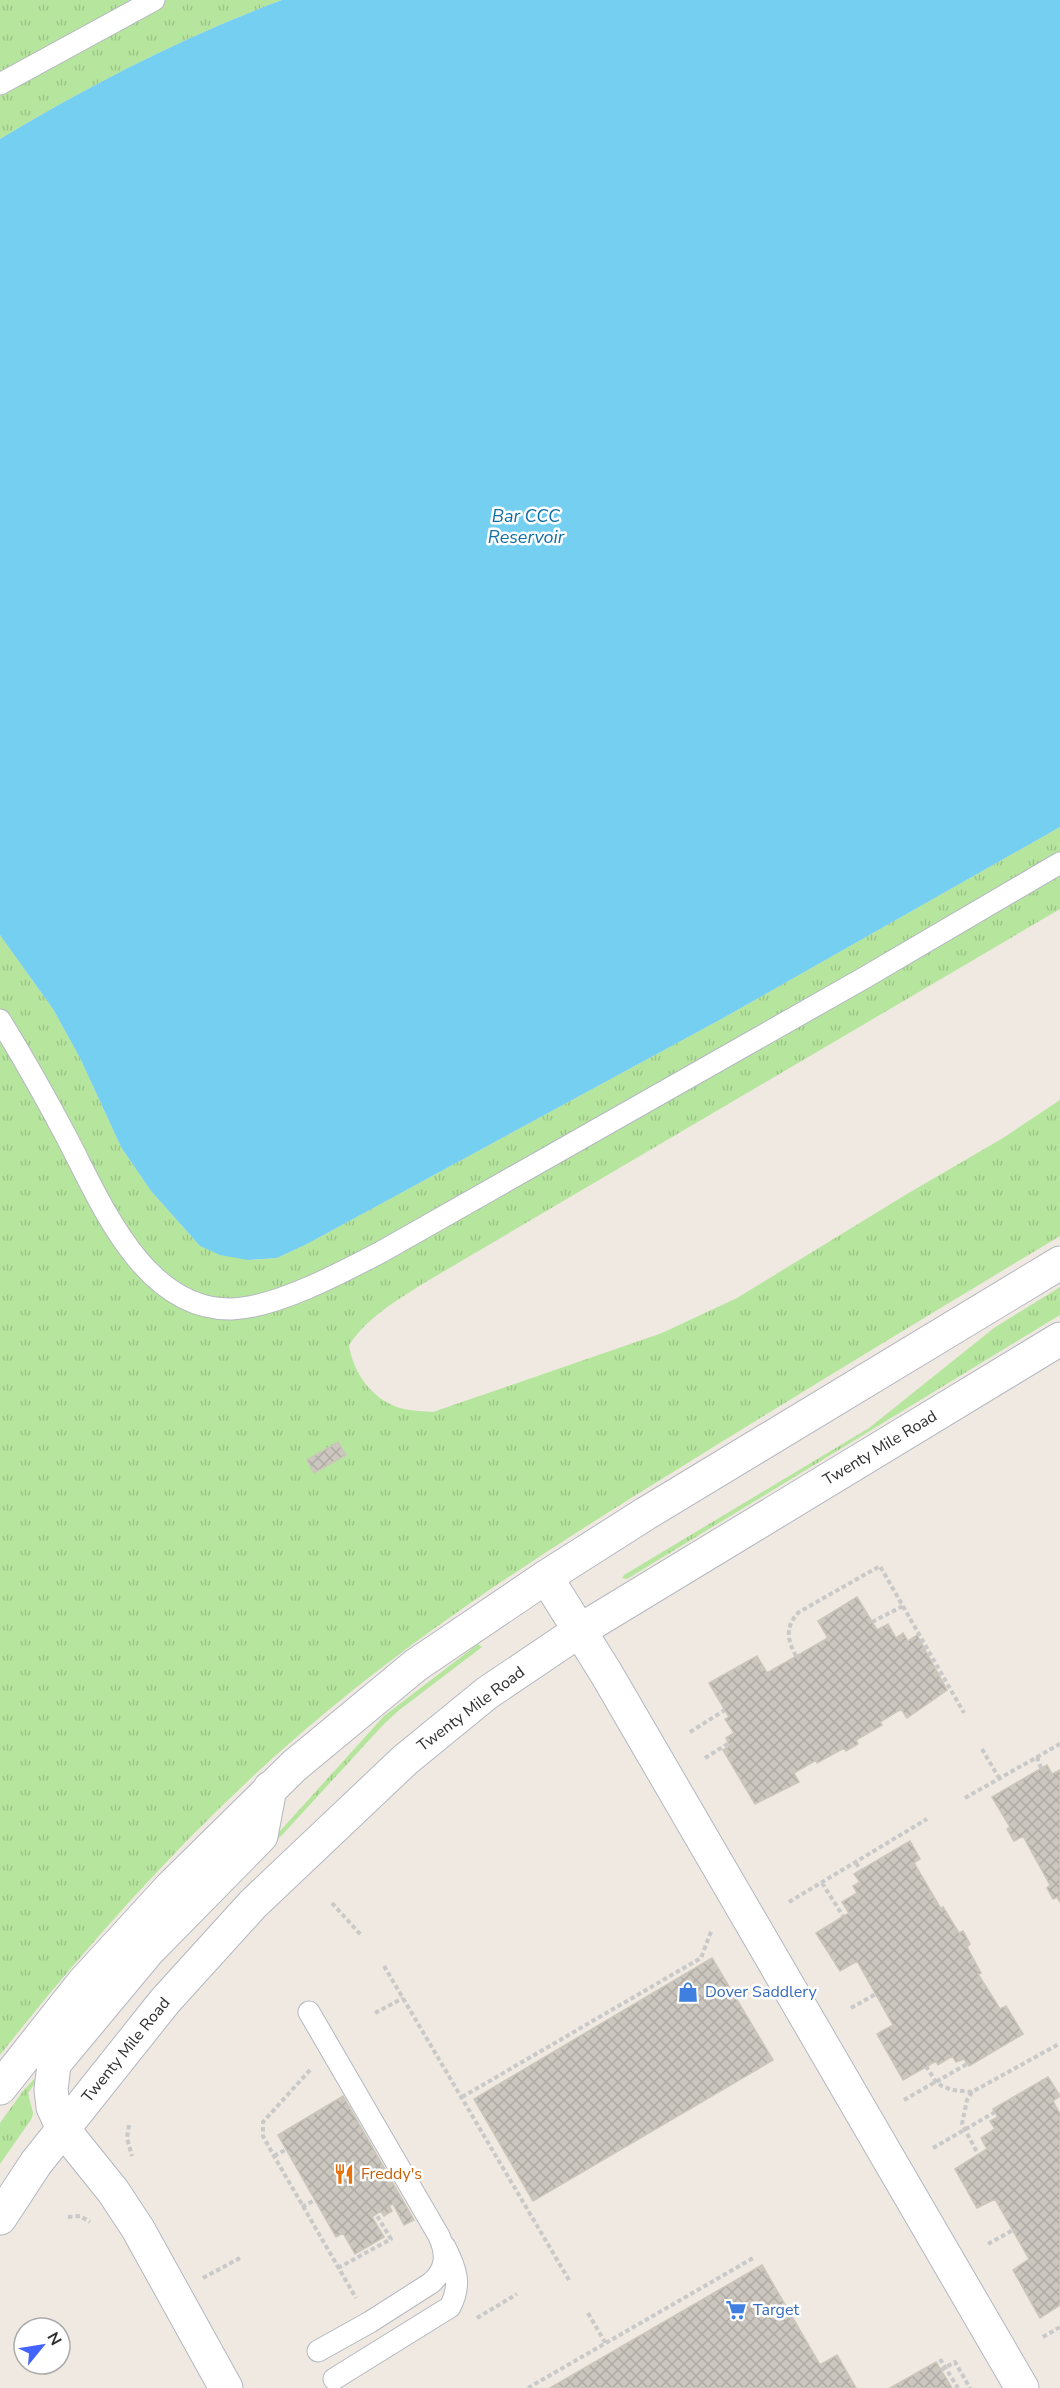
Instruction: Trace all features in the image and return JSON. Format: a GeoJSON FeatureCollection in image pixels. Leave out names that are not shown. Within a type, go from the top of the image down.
{"type":"FeatureCollection","features":[{"type":"Feature","properties":{"kind":"main road"},"geometry":{"type":"LineString","coordinates":[[0,2088],[83,1983],[171,1887],[270,1788],[322,1741],[416,1665],[546,1577],[645,1514],[1060,1263]]}},
{"type":"Feature","properties":{"kind":"main road","name":"Twenty Mile Road"},"geometry":{"type":"LineString","coordinates":[[0,2218],[36,2163],[171,1993],[253,1904],[405,1760],[487,1693],[579,1631],[1060,1339]]}},
{"type":"Feature","properties":{"kind":"main road"},"geometry":{"type":"LineString","coordinates":[[546,1577],[1022,2388]]}},
{"type":"Feature","properties":{"kind":"main road"},"geometry":{"type":"LineString","coordinates":[[226,2388],[138,2229],[113,2191],[63,2128],[53,2107],[51,2090],[54,2064],[148,1951],[261,1836],[270,1788]]}},
{"type":"Feature","properties":{"kind":"lane"},"geometry":{"type":"LineString","coordinates":[[0,84],[154,0]]}},
{"type":"Feature","properties":{"kind":"lane"},"geometry":{"type":"LineString","coordinates":[[0,1020],[43,1092],[115,1230],[134,1256],[178,1294],[206,1305],[232,1309],[259,1305],[290,1294],[381,1252],[864,978],[1060,863]]}},
{"type":"Feature","properties":{"kind":"lane"},"geometry":{"type":"LineString","coordinates":[[309,2012],[439,2236],[457,2272],[457,2290],[450,2307],[334,2379]]}},
{"type":"Feature","properties":{"kind":"lane"},"geometry":{"type":"LineString","coordinates":[[318,2351],[370,2322],[439,2275],[444,2267],[445,2256],[439,2236]]}},
{"type":"Feature","properties":{"kind":"path"},"geometry":{"type":"LineString","coordinates":[[796,1656],[788,1639],[793,1618],[799,1612],[880,1566],[964,1713]]}},
{"type":"Feature","properties":{"kind":"path"},"geometry":{"type":"LineString","coordinates":[[872,1622],[903,1606]]}},
{"type":"Feature","properties":{"kind":"path"},"geometry":{"type":"LineString","coordinates":[[690,1732],[725,1710]]}},
{"type":"Feature","properties":{"kind":"path"},"geometry":{"type":"LineString","coordinates":[[705,1758],[729,1743]]}},
{"type":"Feature","properties":{"kind":"path"},"geometry":{"type":"LineString","coordinates":[[964,1798],[1060,1744]]}},
{"type":"Feature","properties":{"kind":"path"},"geometry":{"type":"LineString","coordinates":[[982,1749],[999,1778]]}},
{"type":"Feature","properties":{"kind":"path"},"geometry":{"type":"LineString","coordinates":[[1036,1757],[1041,1768]]}},
{"type":"Feature","properties":{"kind":"path"},"geometry":{"type":"LineString","coordinates":[[789,1902],[927,1819]]}},
{"type":"Feature","properties":{"kind":"path"},"geometry":{"type":"LineString","coordinates":[[856,1863],[861,1871]]}},
{"type":"Feature","properties":{"kind":"path"},"geometry":{"type":"LineString","coordinates":[[822,1883],[843,1916]]}},
{"type":"Feature","properties":{"kind":"path"},"geometry":{"type":"LineString","coordinates":[[332,1903],[361,1935]]}},
{"type":"Feature","properties":{"kind":"path"},"geometry":{"type":"LineString","coordinates":[[462,2097],[701,1958],[712,1929]]}},
{"type":"Feature","properties":{"kind":"path"},"geometry":{"type":"LineString","coordinates":[[384,1966],[569,2280]]}},
{"type":"Feature","properties":{"kind":"path"},"geometry":{"type":"LineString","coordinates":[[850,2008],[876,1994]]}},
{"type":"Feature","properties":{"kind":"path"},"geometry":{"type":"LineString","coordinates":[[375,2013],[403,1998]]}},
{"type":"Feature","properties":{"kind":"path"},"geometry":{"type":"LineString","coordinates":[[926,2066],[936,2082],[952,2090],[972,2092],[1059,2044]]}},
{"type":"Feature","properties":{"kind":"path"},"geometry":{"type":"LineString","coordinates":[[904,2100],[967,2064]]}},
{"type":"Feature","properties":{"kind":"path"},"geometry":{"type":"LineString","coordinates":[[312,2068],[263,2122],[263,2136],[359,2303]]}},
{"type":"Feature","properties":{"kind":"path"},"geometry":{"type":"LineString","coordinates":[[972,2092],[962,2124],[978,2154]]}},
{"type":"Feature","properties":{"kind":"path"},"geometry":{"type":"LineString","coordinates":[[933,2148],[995,2112]]}},
{"type":"Feature","properties":{"kind":"path"},"geometry":{"type":"LineString","coordinates":[[274,2157],[286,2149]]}},
{"type":"Feature","properties":{"kind":"path"},"geometry":{"type":"LineString","coordinates":[[302,2207],[315,2200]]}},
{"type":"Feature","properties":{"kind":"path"},"geometry":{"type":"LineString","coordinates":[[338,2268],[391,2239],[376,2214]]}},
{"type":"Feature","properties":{"kind":"path"},"geometry":{"type":"LineString","coordinates":[[988,2244],[1013,2230]]}},
{"type":"Feature","properties":{"kind":"path"},"geometry":{"type":"LineString","coordinates":[[200,2280],[240,2258]]}},
{"type":"Feature","properties":{"kind":"path"},"geometry":{"type":"LineString","coordinates":[[528,2388],[754,2258]]}},
{"type":"Feature","properties":{"kind":"path"},"geometry":{"type":"LineString","coordinates":[[588,2313],[606,2344]]}},
{"type":"Feature","properties":{"kind":"path"},"geometry":{"type":"LineString","coordinates":[[1043,2337],[1060,2327]]}},
{"type":"Feature","properties":{"kind":"path"},"geometry":{"type":"LineString","coordinates":[[940,2359],[944,2369],[958,2388]]}},
{"type":"Feature","properties":{"kind":"path"},"geometry":{"type":"LineString","coordinates":[[944,2369],[955,2362],[970,2388]]}},
{"type":"Feature","properties":{"kind":"green space"},"geometry":{"type":"Polygon","coordinates":[[[0,0],[282,0],[245,14],[138,63],[0,139],[0,0]]]}},
{"type":"Feature","properties":{"kind":"green space"},"geometry":{"type":"Polygon","coordinates":[[[1060,827],[1060,909],[424,1283],[374,1317],[349,1345],[360,1376],[374,1393],[383,1400],[404,1409],[433,1412],[662,1333],[737,1298],[1003,1138],[1060,1100],[1060,1236],[594,1521],[472,1602],[353,1690],[256,1773],[166,1862],[81,1957],[0,2055],[0,935],[53,1009],[80,1058],[121,1147],[151,1191],[200,1246],[248,1260],[277,1258],[307,1244],[725,1017],[1060,827]]]}},
{"type":"Feature","properties":{"kind":"green space"},"geometry":{"type":"Polygon","coordinates":[[[1060,1287],[1060,1315],[627,1579],[622,1578],[869,1428],[994,1328],[1060,1287]]]}},
{"type":"Feature","properties":{"kind":"green space"},"geometry":{"type":"Polygon","coordinates":[[[478,1644],[482,1647],[383,1725],[283,1834],[233,1883],[384,1716],[478,1644]]]}},
{"type":"Feature","properties":{"kind":"green space"},"geometry":{"type":"Polygon","coordinates":[[[38,2075],[38,2079],[28,2093],[32,2118],[0,2164],[0,2123],[23,2091],[38,2075]]]}},
{"type":"Feature","properties":{"kind":"water","name":"Bar CCC Reservoir"},"geometry":{"type":"Polygon","coordinates":[[[282,0],[1060,0],[1060,827],[725,1017],[307,1244],[277,1258],[248,1260],[220,1255],[200,1246],[151,1191],[121,1147],[80,1058],[53,1009],[0,935],[0,139],[138,63],[245,14],[282,0]]]}},
{"type":"Feature","properties":{"kind":"building"},"geometry":{"type":"Polygon","coordinates":[[[338,1442],[346,1455],[314,1473],[307,1460],[338,1442]]]}},
{"type":"Feature","properties":{"kind":"building"},"geometry":{"type":"Polygon","coordinates":[[[857,1597],[877,1630],[888,1624],[896,1638],[903,1633],[908,1641],[917,1635],[947,1690],[907,1718],[901,1709],[880,1722],[882,1725],[856,1740],[858,1744],[846,1751],[844,1748],[817,1763],[816,1760],[794,1773],[799,1782],[755,1804],[723,1750],[730,1746],[726,1738],[734,1733],[725,1719],[729,1717],[709,1683],[757,1656],[767,1673],[828,1638],[818,1621],[857,1597]]]}},
{"type":"Feature","properties":{"kind":"building"},"geometry":{"type":"Polygon","coordinates":[[[1047,1765],[1052,1774],[1060,1770],[1060,1902],[1057,1897],[1053,1899],[1047,1888],[1050,1885],[1023,1836],[1014,1841],[1007,1829],[1010,1827],[992,1797],[1047,1765]]]}},
{"type":"Feature","properties":{"kind":"building"},"geometry":{"type":"Polygon","coordinates":[[[910,1841],[920,1859],[914,1863],[941,1909],[943,1907],[959,1933],[963,1931],[970,1944],[967,1947],[981,1973],[978,1974],[1000,2009],[1006,2006],[1023,2034],[969,2066],[964,2059],[956,2062],[952,2056],[938,2065],[936,2061],[903,2080],[877,2034],[893,2025],[857,1961],[840,1971],[816,1933],[849,1913],[842,1902],[857,1893],[853,1886],[860,1882],[854,1874],[910,1841]]]}},
{"type":"Feature","properties":{"kind":"building"},"geometry":{"type":"Polygon","coordinates":[[[712,1958],[773,2060],[533,2201],[474,2099],[712,1958]]]}},
{"type":"Feature","properties":{"kind":"building"},"geometry":{"type":"Polygon","coordinates":[[[1048,2077],[1060,2096],[1053,2101],[1060,2114],[1060,2305],[1040,2318],[1013,2270],[1029,2259],[995,2199],[977,2208],[955,2169],[987,2149],[981,2138],[995,2129],[990,2121],[998,2117],[993,2109],[1048,2077]]]}},
{"type":"Feature","properties":{"kind":"building","name":"Freddy's"},"geometry":{"type":"Polygon","coordinates":[[[343,2096],[414,2220],[404,2225],[393,2204],[389,2206],[392,2211],[384,2216],[381,2211],[372,2217],[384,2237],[355,2254],[343,2233],[336,2237],[278,2135],[343,2096]]]}},
{"type":"Feature","properties":{"kind":"building","name":"Target"},"geometry":{"type":"Polygon","coordinates":[[[762,2265],[820,2365],[837,2355],[856,2388],[550,2388],[762,2265]]]}},
{"type":"Feature","properties":{"kind":"building"},"geometry":{"type":"Polygon","coordinates":[[[936,2362],[952,2388],[890,2388],[936,2362]]]}},
{"type":"Feature","properties":{"kind":"place","name":"Dover Saddlery"},"geometry":{"type":"Point","coordinates":[688,1992]}},
{"type":"Feature","properties":{"kind":"place","name":"Freddy's"},"geometry":{"type":"Point","coordinates":[344,2174]}},
{"type":"Feature","properties":{"kind":"place","name":"Target"},"geometry":{"type":"Point","coordinates":[736,2310]}}]}
